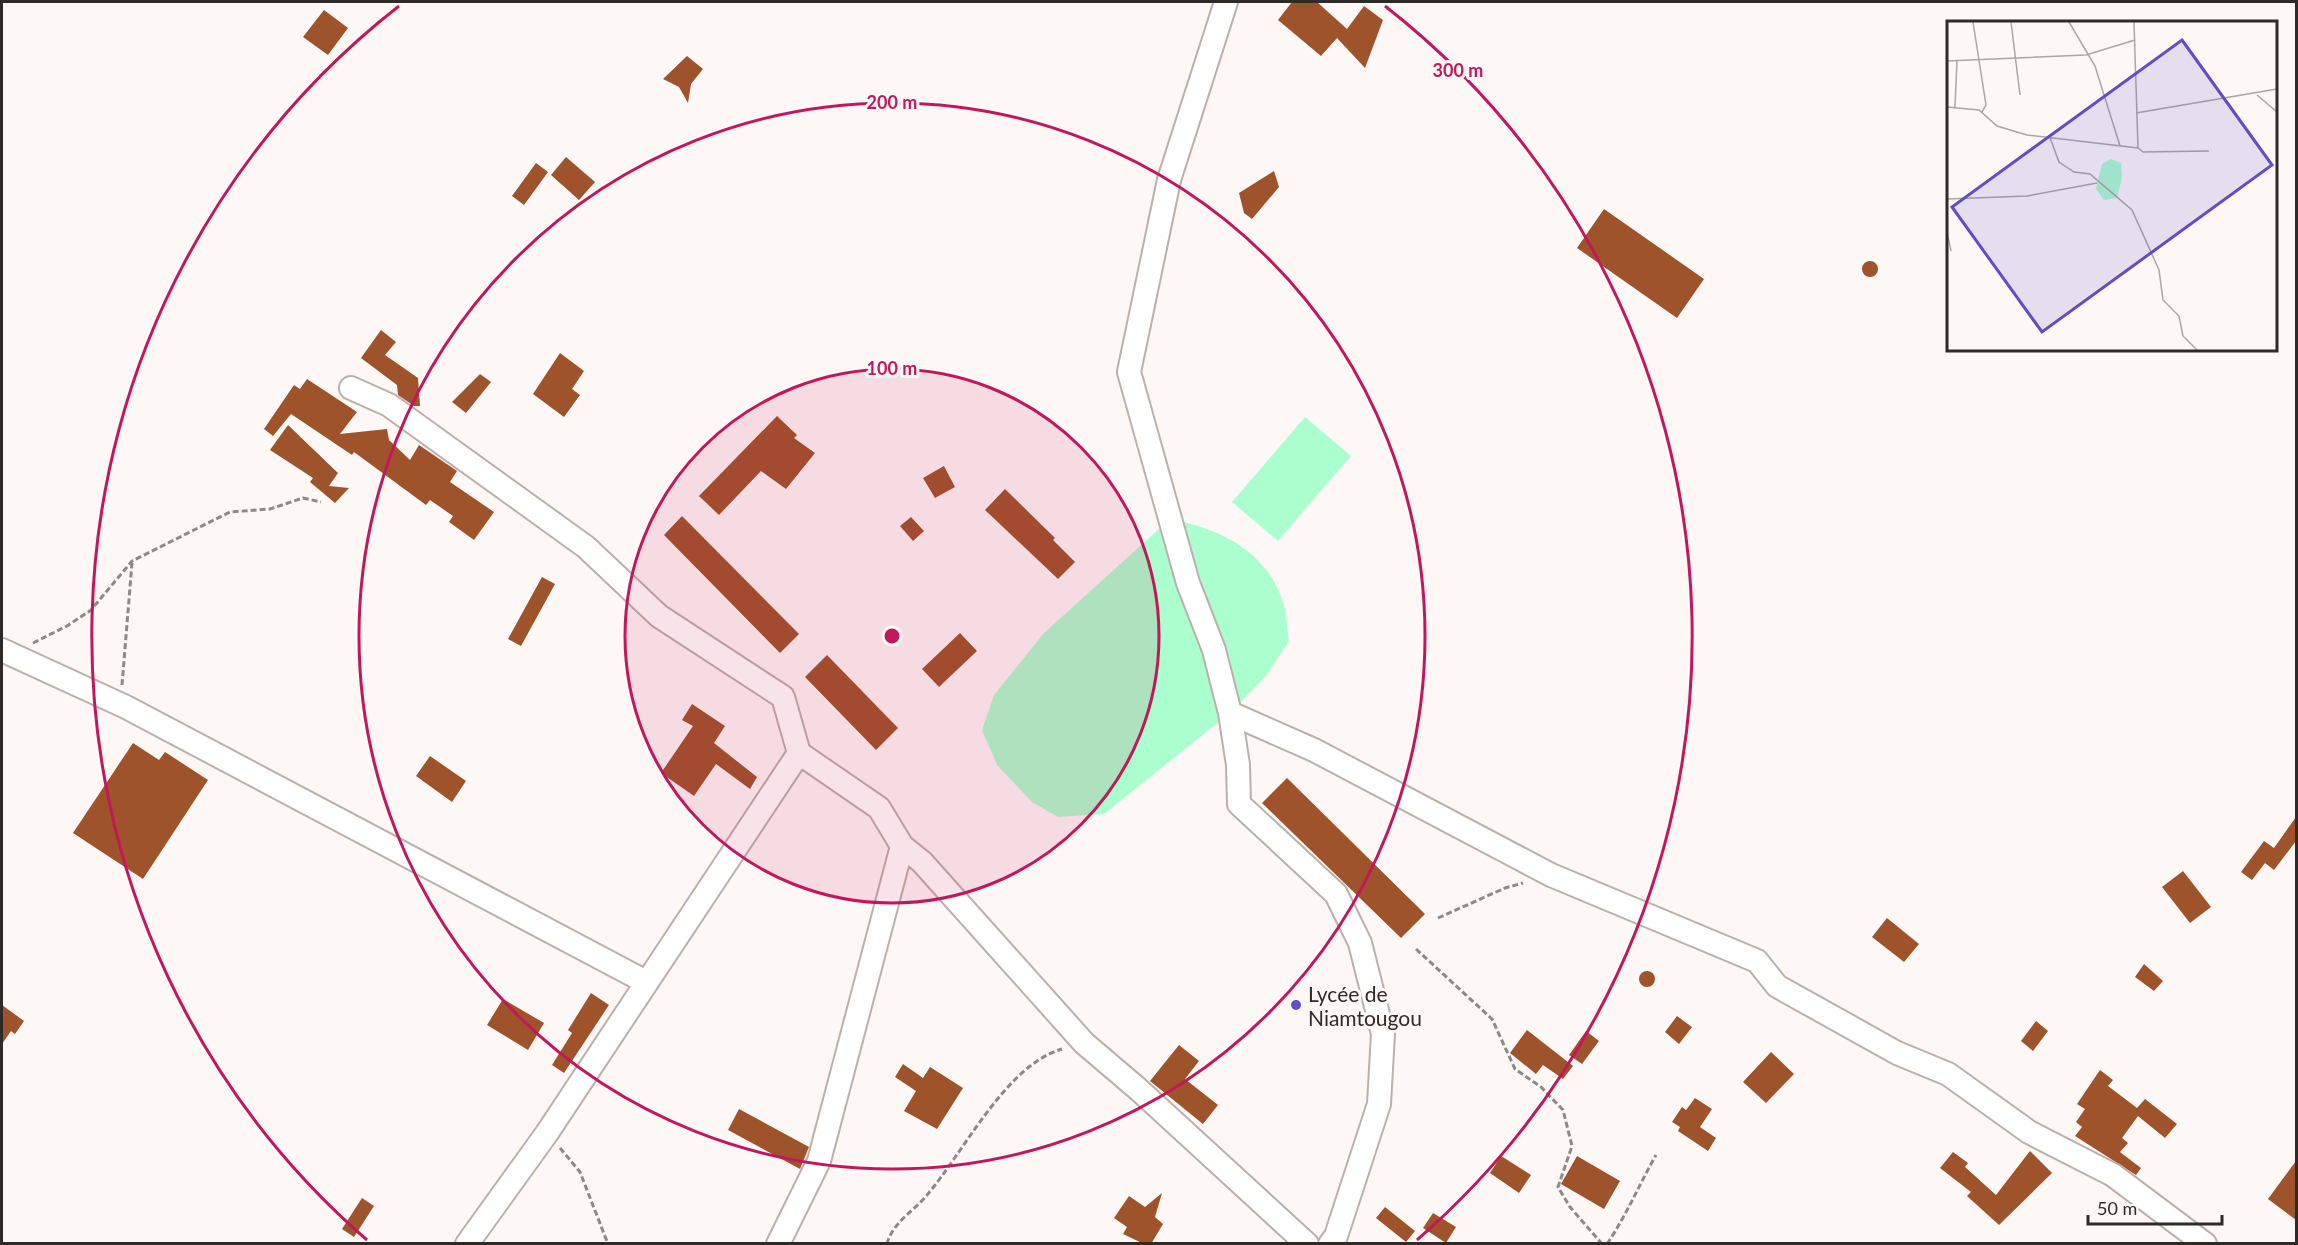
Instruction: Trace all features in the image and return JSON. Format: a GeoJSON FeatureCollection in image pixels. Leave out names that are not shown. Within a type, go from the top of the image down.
{"type":"FeatureCollection","features":[{"type":"Feature","properties":{"kind":"street"},"geometry":{"type":"LineString","coordinates":[[1226,2],[1169,180],[1129,372],[1188,583],[1214,650],[1230,713],[1238,765],[1239,804],[1336,894],[1360,943],[1383,1034],[1379,1104],[1336,1236],[1330,1244]]}},
{"type":"Feature","properties":{"kind":"street"},"geometry":{"type":"LineString","coordinates":[[351,388],[389,405],[586,547],[658,616],[783,697],[799,753],[879,808],[902,846],[922,862],[1084,1043],[1307,1244]]}},
{"type":"Feature","properties":{"kind":"street"},"geometry":{"type":"LineString","coordinates":[[5,652],[126,707],[646,982]]}},
{"type":"Feature","properties":{"kind":"street"},"geometry":{"type":"LineString","coordinates":[[1230,713],[1314,750],[1551,875],[1648,918],[1757,961],[1777,986],[1897,1053],[1948,1074],[2029,1132],[2113,1175],[2205,1244]]}},
{"type":"Feature","properties":{"kind":"street"},"geometry":{"type":"LineString","coordinates":[[467,1244],[547,1133],[799,753]]}},
{"type":"Feature","properties":{"kind":"street"},"geometry":{"type":"LineString","coordinates":[[778,1244],[819,1161],[902,846]]}},
{"type":"Feature","properties":{"kind":"path"},"geometry":{"type":"LineString","coordinates":[[5,652],[67,626],[91,610],[132,561],[230,512],[270,509],[303,498],[321,502]]}},
{"type":"Feature","properties":{"kind":"path"},"geometry":{"type":"LineString","coordinates":[[126,707],[122,692],[132,561]]}},
{"type":"Feature","properties":{"kind":"path"},"geometry":{"type":"LineString","coordinates":[[1438,918],[1505,888],[1551,875]]}},
{"type":"Feature","properties":{"kind":"path"},"geometry":{"type":"LineString","coordinates":[[1416,949],[1492,1019],[1515,1068],[1541,1087],[1563,1110],[1572,1146],[1558,1186],[1570,1208],[1604,1244],[1623,1219],[1656,1155]]}},
{"type":"Feature","properties":{"kind":"path"},"geometry":{"type":"LineString","coordinates":[[887,1244],[890,1233],[927,1194],[1018,1076],[1045,1054],[1084,1043]]}},
{"type":"Feature","properties":{"kind":"path"},"geometry":{"type":"LineString","coordinates":[[547,1133],[580,1172],[608,1244]]}},
{"type":"Feature","properties":{"kind":"green space"},"geometry":{"type":"Polygon","coordinates":[[[1305,417],[1351,456],[1278,541],[1232,502],[1305,417]]]}},
{"type":"Feature","properties":{"kind":"green space"},"geometry":{"type":"Polygon","coordinates":[[[1170,519],[1222,535],[1238,544],[1264,567],[1282,599],[1289,641],[1266,676],[1230,713],[1104,814],[1058,817],[1032,802],[997,765],[982,730],[994,695],[1044,633],[1170,519]]]}},
{"type":"Feature","properties":{"kind":"building"},"geometry":{"type":"Polygon","coordinates":[[[1292,2],[1317,2],[1347,29],[1364,6],[1383,20],[1365,68],[1337,38],[1321,56],[1278,20],[1292,2]]]}},
{"type":"Feature","properties":{"kind":"building"},"geometry":{"type":"Polygon","coordinates":[[[324,10],[348,28],[328,55],[303,37],[324,10]]]}},
{"type":"Feature","properties":{"kind":"building"},"geometry":{"type":"Polygon","coordinates":[[[687,56],[703,69],[691,84],[688,103],[679,87],[663,79],[687,56]]]}},
{"type":"Feature","properties":{"kind":"building"},"geometry":{"type":"Polygon","coordinates":[[[566,157],[595,182],[579,200],[551,175],[566,157]]]}},
{"type":"Feature","properties":{"kind":"building"},"geometry":{"type":"Polygon","coordinates":[[[536,163],[548,172],[524,205],[512,196],[536,163]]]}},
{"type":"Feature","properties":{"kind":"building"},"geometry":{"type":"Polygon","coordinates":[[[1274,171],[1279,187],[1252,219],[1244,213],[1239,193],[1274,171]]]}},
{"type":"Feature","properties":{"kind":"building"},"geometry":{"type":"Polygon","coordinates":[[[1604,209],[1704,279],[1677,318],[1577,248],[1604,209]]]}},
{"type":"Feature","properties":{"kind":"building"},"geometry":{"type":"Polygon","coordinates":[[[1870,261],[1878,269],[1870,277],[1862,269],[1870,261]]]}},
{"type":"Feature","properties":{"kind":"building"},"geometry":{"type":"Polygon","coordinates":[[[381,330],[396,342],[385,355],[418,378],[420,406],[414,406],[398,395],[397,385],[361,358],[381,330]]]}},
{"type":"Feature","properties":{"kind":"building"},"geometry":{"type":"Polygon","coordinates":[[[560,353],[584,371],[572,389],[580,395],[564,417],[533,394],[560,353]]]}},
{"type":"Feature","properties":{"kind":"building"},"geometry":{"type":"Polygon","coordinates":[[[480,374],[491,382],[466,413],[452,402],[480,374]]]}},
{"type":"Feature","properties":{"kind":"building"},"geometry":{"type":"Polygon","coordinates":[[[307,379],[357,412],[340,434],[387,429],[389,440],[410,460],[419,445],[457,471],[450,482],[494,512],[474,540],[449,522],[453,516],[430,500],[426,505],[354,452],[352,455],[291,414],[273,436],[264,429],[294,385],[300,389],[307,379]]]}},
{"type":"Feature","properties":{"kind":"building"},"geometry":{"type":"Polygon","coordinates":[[[777,416],[797,435],[794,438],[815,453],[786,489],[761,471],[719,515],[699,496],[777,416]]]}},
{"type":"Feature","properties":{"kind":"building"},"geometry":{"type":"Polygon","coordinates":[[[288,425],[338,473],[329,486],[349,488],[335,503],[310,482],[313,478],[270,450],[288,425]]]}},
{"type":"Feature","properties":{"kind":"building"},"geometry":{"type":"Polygon","coordinates":[[[944,466],[955,487],[935,498],[923,478],[944,466]]]}},
{"type":"Feature","properties":{"kind":"building"},"geometry":{"type":"Polygon","coordinates":[[[1005,489],[1055,538],[1053,540],[1075,562],[1058,579],[985,510],[1005,489]]]}},
{"type":"Feature","properties":{"kind":"building"},"geometry":{"type":"Polygon","coordinates":[[[682,516],[799,634],[780,653],[664,535],[682,516]]]}},
{"type":"Feature","properties":{"kind":"building"},"geometry":{"type":"Polygon","coordinates":[[[911,517],[924,531],[913,541],[900,526],[911,517]]]}},
{"type":"Feature","properties":{"kind":"building"},"geometry":{"type":"Polygon","coordinates":[[[542,577],[555,584],[521,646],[508,639],[542,577]]]}},
{"type":"Feature","properties":{"kind":"building"},"geometry":{"type":"Polygon","coordinates":[[[960,633],[977,651],[939,687],[922,669],[960,633]]]}},
{"type":"Feature","properties":{"kind":"building"},"geometry":{"type":"Polygon","coordinates":[[[827,655],[898,728],[876,750],[805,677],[827,655]]]}},
{"type":"Feature","properties":{"kind":"building"},"geometry":{"type":"Polygon","coordinates":[[[692,704],[725,726],[714,743],[757,777],[750,789],[716,764],[694,796],[661,773],[693,726],[682,720],[692,704]]]}},
{"type":"Feature","properties":{"kind":"building"},"geometry":{"type":"Polygon","coordinates":[[[133,743],[159,760],[165,752],[208,780],[143,879],[73,833],[133,743]]]}},
{"type":"Feature","properties":{"kind":"building"},"geometry":{"type":"Polygon","coordinates":[[[430,756],[466,781],[452,802],[416,776],[430,756]]]}},
{"type":"Feature","properties":{"kind":"building"},"geometry":{"type":"Polygon","coordinates":[[[1287,778],[1425,914],[1401,938],[1262,803],[1287,778]]]}},
{"type":"Feature","properties":{"kind":"building"},"geometry":{"type":"Polygon","coordinates":[[[2296,817],[2296,841],[2274,870],[2265,863],[2252,880],[2241,872],[2264,841],[2274,848],[2296,817]]]}},
{"type":"Feature","properties":{"kind":"building"},"geometry":{"type":"Polygon","coordinates":[[[2183,871],[2211,907],[2190,923],[2162,887],[2183,871]]]}},
{"type":"Feature","properties":{"kind":"building"},"geometry":{"type":"Polygon","coordinates":[[[1887,918],[1919,944],[1904,962],[1872,937],[1887,918]]]}},
{"type":"Feature","properties":{"kind":"building"},"geometry":{"type":"Polygon","coordinates":[[[2144,964],[2163,981],[2154,991],[2135,977],[2144,964]]]}},
{"type":"Feature","properties":{"kind":"building"},"geometry":{"type":"Polygon","coordinates":[[[1647,971],[1653,973],[1655,979],[1653,985],[1647,987],[1641,985],[1639,979],[1641,973],[1647,971]]]}},
{"type":"Feature","properties":{"kind":"building"},"geometry":{"type":"Polygon","coordinates":[[[591,993],[609,1005],[564,1073],[552,1065],[572,1033],[568,1030],[591,993]]]}},
{"type":"Feature","properties":{"kind":"building"},"geometry":{"type":"Polygon","coordinates":[[[503,999],[544,1023],[528,1050],[487,1025],[503,999]]]}},
{"type":"Feature","properties":{"kind":"building"},"geometry":{"type":"Polygon","coordinates":[[[2,1005],[24,1021],[15,1034],[11,1031],[2,1044],[2,1005]]]}},
{"type":"Feature","properties":{"kind":"building"},"geometry":{"type":"Polygon","coordinates":[[[1677,1016],[1692,1027],[1679,1044],[1665,1032],[1677,1016]]]}},
{"type":"Feature","properties":{"kind":"building"},"geometry":{"type":"Polygon","coordinates":[[[2036,1021],[2048,1031],[2033,1051],[2021,1041],[2036,1021]]]}},
{"type":"Feature","properties":{"kind":"building"},"geometry":{"type":"Polygon","coordinates":[[[1527,1030],[1573,1066],[1563,1079],[1543,1065],[1536,1074],[1510,1053],[1527,1030]]]}},
{"type":"Feature","properties":{"kind":"building"},"geometry":{"type":"Polygon","coordinates":[[[1586,1031],[1599,1041],[1582,1064],[1569,1055],[1586,1031]]]}},
{"type":"Feature","properties":{"kind":"building"},"geometry":{"type":"Polygon","coordinates":[[[1179,1045],[1199,1061],[1185,1079],[1218,1105],[1203,1124],[1150,1081],[1179,1045]]]}},
{"type":"Feature","properties":{"kind":"building"},"geometry":{"type":"Polygon","coordinates":[[[1771,1052],[1794,1074],[1766,1103],[1743,1082],[1771,1052]]]}},
{"type":"Feature","properties":{"kind":"building"},"geometry":{"type":"Polygon","coordinates":[[[903,1064],[923,1078],[930,1067],[963,1088],[937,1129],[904,1111],[916,1091],[895,1077],[903,1064]]]}},
{"type":"Feature","properties":{"kind":"building"},"geometry":{"type":"Polygon","coordinates":[[[2100,1070],[2113,1080],[2108,1086],[2137,1108],[2145,1099],[2177,1124],[2165,1138],[2138,1116],[2122,1138],[2128,1143],[2120,1152],[2141,1168],[2136,1175],[2075,1136],[2082,1127],[2076,1122],[2085,1109],[2077,1104],[2100,1070]]]}},
{"type":"Feature","properties":{"kind":"building"},"geometry":{"type":"Polygon","coordinates":[[[1695,1098],[1712,1109],[1700,1127],[1716,1138],[1708,1151],[1678,1131],[1680,1127],[1672,1122],[1682,1107],[1686,1110],[1695,1098]]]}},
{"type":"Feature","properties":{"kind":"building"},"geometry":{"type":"Polygon","coordinates":[[[739,1109],[809,1147],[800,1169],[728,1130],[739,1109]]]}},
{"type":"Feature","properties":{"kind":"building"},"geometry":{"type":"Polygon","coordinates":[[[2030,1151],[2052,1173],[1999,1225],[1967,1196],[1971,1192],[1940,1168],[1953,1152],[1968,1163],[1965,1167],[1996,1195],[2030,1151]]]}},
{"type":"Feature","properties":{"kind":"building"},"geometry":{"type":"Polygon","coordinates":[[[1501,1156],[1531,1175],[1519,1193],[1490,1173],[1501,1156]]]}},
{"type":"Feature","properties":{"kind":"building"},"geometry":{"type":"Polygon","coordinates":[[[1577,1156],[1620,1181],[1604,1209],[1561,1184],[1577,1156]]]}},
{"type":"Feature","properties":{"kind":"building"},"geometry":{"type":"Polygon","coordinates":[[[2296,1161],[2296,1220],[2268,1199],[2296,1161]]]}},
{"type":"Feature","properties":{"kind":"building"},"geometry":{"type":"Polygon","coordinates":[[[1162,1193],[1155,1217],[1163,1224],[1151,1244],[1144,1244],[1123,1234],[1127,1227],[1114,1218],[1129,1196],[1145,1207],[1162,1193]]]}},
{"type":"Feature","properties":{"kind":"building"},"geometry":{"type":"Polygon","coordinates":[[[362,1198],[374,1206],[354,1237],[342,1229],[362,1198]]]}},
{"type":"Feature","properties":{"kind":"building"},"geometry":{"type":"Polygon","coordinates":[[[1385,1207],[1415,1231],[1406,1242],[1376,1218],[1385,1207]]]}},
{"type":"Feature","properties":{"kind":"building"},"geometry":{"type":"Polygon","coordinates":[[[1433,1213],[1456,1227],[1446,1243],[1423,1228],[1433,1213]]]}},
{"type":"Feature","properties":{"kind":"place","name":"Lycée de Niamtougou"},"geometry":{"type":"Point","coordinates":[1296,1005]}}]}
